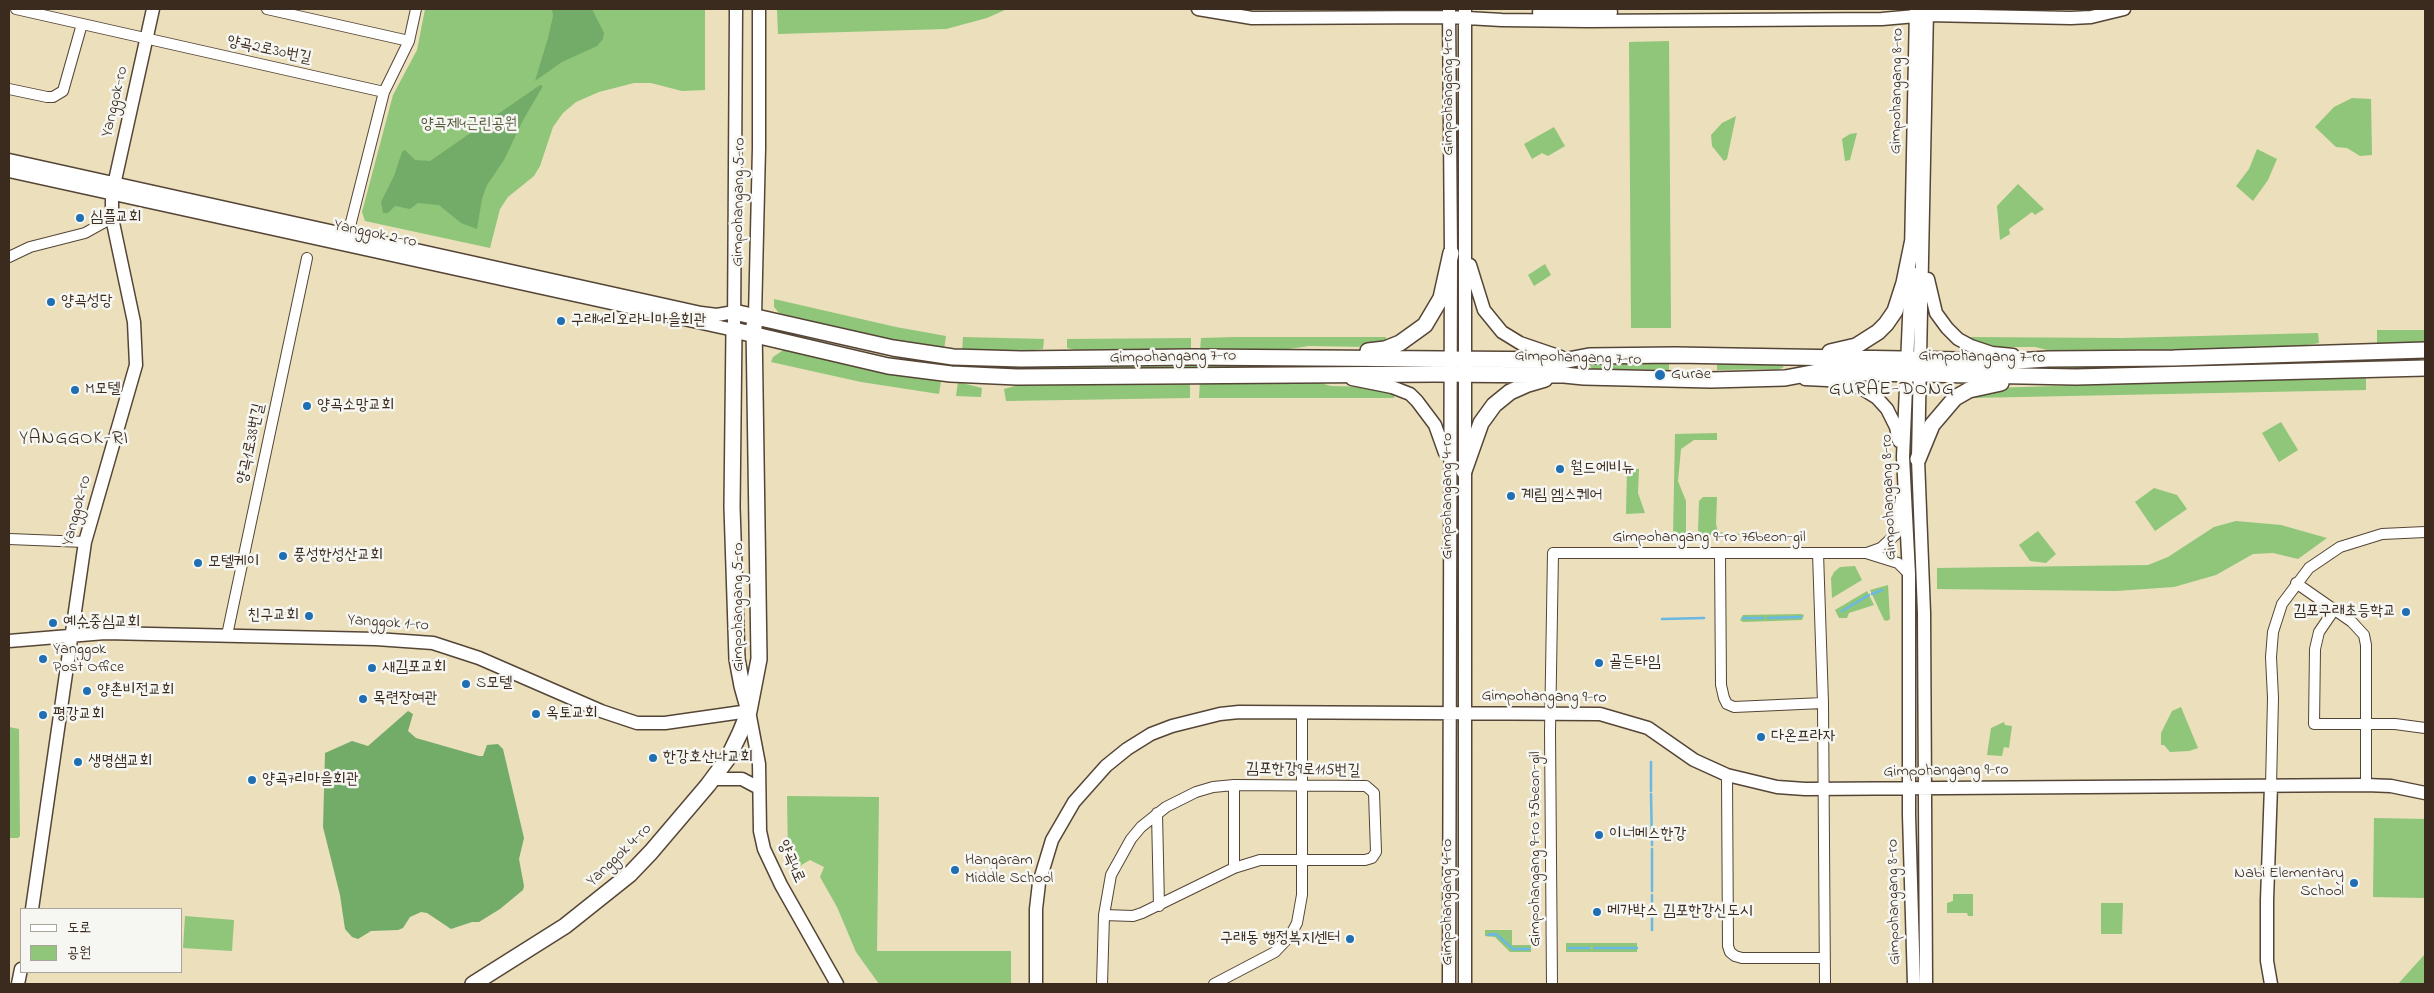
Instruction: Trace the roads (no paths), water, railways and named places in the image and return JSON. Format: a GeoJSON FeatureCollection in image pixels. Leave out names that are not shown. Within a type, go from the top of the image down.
{"type":"FeatureCollection","features":[{"type":"Feature","properties":{"kind":"main road"},"geometry":{"type":"LineString","coordinates":[[1797,357],[1856,346],[1878,332],[1895,311],[1917,244]]}},
{"type":"Feature","properties":{"kind":"main road"},"geometry":{"type":"LineString","coordinates":[[1305,358],[1385,349],[1414,335],[1437,308],[1446,282],[1451,253]]}},
{"type":"Feature","properties":{"kind":"main road","name":"Gimpohangang 7-ro"},"geometry":{"type":"LineString","coordinates":[[734,312],[893,348],[953,357],[1021,359],[1305,358],[1568,360],[1589,356],[1797,357],[1913,368],[2076,377],[2425,368]]}},
{"type":"Feature","properties":{"kind":"main road","name":"Gimpohangang 5-ro"},"geometry":{"type":"LineString","coordinates":[[749,712],[759,659],[754,367],[755,317]]}},
{"type":"Feature","properties":{"kind":"main road","name":"Gimpohangang 7-ro"},"geometry":{"type":"LineString","coordinates":[[734,330],[888,366],[951,374],[1017,377],[1466,374],[1711,380],[1785,378],[1817,372],[2048,359],[2174,358],[2425,350]]}},
{"type":"Feature","properties":{"kind":"main road","name":"Gimpohangang 5-ro"},"geometry":{"type":"LineString","coordinates":[[734,330],[732,507],[738,659],[742,686],[749,712]]}},
{"type":"Feature","properties":{"kind":"main road"},"geometry":{"type":"LineString","coordinates":[[754,367],[766,347],[784,342]]}},
{"type":"Feature","properties":{"kind":"main road"},"geometry":{"type":"LineString","coordinates":[[1457,473],[1481,423],[1497,403],[1510,392],[1528,384],[1564,375]]}},
{"type":"Feature","properties":{"kind":"main road"},"geometry":{"type":"LineString","coordinates":[[1910,458],[1944,409],[1955,398],[1969,390],[2003,383],[2076,377]]}},
{"type":"Feature","properties":{"kind":"main road","name":"Yanggok 4-ro"},"geometry":{"type":"LineString","coordinates":[[473,984],[535,947],[613,889],[652,852],[713,779],[735,744],[749,712]]}},
{"type":"Feature","properties":{"kind":"street","name":"양곡2로30번길"},"geometry":{"type":"LineString","coordinates":[[16,9],[384,92]]}},
{"type":"Feature","properties":{"kind":"street","name":"Yanggok-ro"},"geometry":{"type":"LineString","coordinates":[[32,908],[85,542],[136,365],[134,322],[112,218],[113,188],[153,9]]}},
{"type":"Feature","properties":{"kind":"street"},"geometry":{"type":"LineString","coordinates":[[267,9],[409,41]]}},
{"type":"Feature","properties":{"kind":"street"},"geometry":{"type":"LineString","coordinates":[[346,240],[384,92],[409,41],[416,9]]}},
{"type":"Feature","properties":{"kind":"street","name":"Gimpohangang 5-ro"},"geometry":{"type":"LineString","coordinates":[[734,330],[736,9]]}},
{"type":"Feature","properties":{"kind":"street","name":"Gimpohangang 5-ro"},"geometry":{"type":"LineString","coordinates":[[755,317],[759,148],[759,9]]}},
{"type":"Feature","properties":{"kind":"street"},"geometry":{"type":"LineString","coordinates":[[1198,9],[1252,18],[1465,13],[1502,20],[1593,21],[1882,19],[1922,12],[2071,18],[2091,17],[2124,9]]}},
{"type":"Feature","properties":{"kind":"street","name":"Gimpohangang 8-ro"},"geometry":{"type":"LineString","coordinates":[[1922,12],[1910,458],[1924,613],[1926,984]]}},
{"type":"Feature","properties":{"kind":"street","name":"Gimpohangang 4-ro"},"geometry":{"type":"LineString","coordinates":[[1449,13],[1450,374],[1457,473],[1463,713],[1465,984]]}},
{"type":"Feature","properties":{"kind":"street","name":"Gimpohangang 4-ro"},"geometry":{"type":"LineString","coordinates":[[1449,984],[1449,714],[1457,473],[1466,374],[1465,13]]}},
{"type":"Feature","properties":{"kind":"street"},"geometry":{"type":"LineString","coordinates":[[9,89],[48,97],[59,94],[68,80],[82,24]]}},
{"type":"Feature","properties":{"kind":"street","name":"Yanggok 2-ro"},"geometry":{"type":"LineString","coordinates":[[9,160],[113,188],[734,330]]}},
{"type":"Feature","properties":{"kind":"street","name":"Yanggok 2-ro"},"geometry":{"type":"LineString","coordinates":[[9,171],[113,188]]}},
{"type":"Feature","properties":{"kind":"street"},"geometry":{"type":"LineString","coordinates":[[9,258],[30,247],[85,233],[112,218]]}},
{"type":"Feature","properties":{"kind":"street","name":"Yanggok 2-ro"},"geometry":{"type":"LineString","coordinates":[[346,240],[701,313],[717,315],[734,312]]}},
{"type":"Feature","properties":{"kind":"street"},"geometry":{"type":"LineString","coordinates":[[1917,244],[1936,313],[1958,339],[1970,346],[1992,353],[2048,359]]}},
{"type":"Feature","properties":{"kind":"street"},"geometry":{"type":"LineString","coordinates":[[1466,253],[1484,310],[1502,332],[1520,343],[1568,360]]}},
{"type":"Feature","properties":{"kind":"street","name":"양곡1로38번길"},"geometry":{"type":"LineString","coordinates":[[227,636],[307,258]]}},
{"type":"Feature","properties":{"kind":"street"},"geometry":{"type":"LineString","coordinates":[[1330,374],[1392,387],[1410,394],[1430,416],[1457,473]]}},
{"type":"Feature","properties":{"kind":"street"},"geometry":{"type":"LineString","coordinates":[[1785,378],[1827,380],[1861,388],[1877,398],[1887,409],[1910,458]]}},
{"type":"Feature","properties":{"kind":"street","name":"Gimpohangang 8-ro"},"geometry":{"type":"LineString","coordinates":[[1910,458],[1904,483],[1909,574],[1909,788],[1914,984]]}},
{"type":"Feature","properties":{"kind":"street"},"geometry":{"type":"LineString","coordinates":[[1866,553],[1881,548],[1896,534],[1904,483]]}},
{"type":"Feature","properties":{"kind":"street"},"geometry":{"type":"LineString","coordinates":[[2271,984],[2267,961],[2267,900],[2273,698],[2271,657],[2273,632],[2282,604],[2309,568],[2352,542],[2382,534],[2425,532]]}},
{"type":"Feature","properties":{"kind":"street"},"geometry":{"type":"LineString","coordinates":[[9,539],[85,542]]}},
{"type":"Feature","properties":{"kind":"street","name":"Gimpohangang 9-ro 76beon-gil"},"geometry":{"type":"LineString","coordinates":[[1550,712],[1553,553],[1818,553],[1824,789]]}},
{"type":"Feature","properties":{"kind":"street"},"geometry":{"type":"LineString","coordinates":[[1818,553],[1866,553],[1898,563],[1909,574]]}},
{"type":"Feature","properties":{"kind":"street"},"geometry":{"type":"LineString","coordinates":[[1720,554],[1721,685],[1727,704],[1734,707],[1823,704]]}},
{"type":"Feature","properties":{"kind":"street"},"geometry":{"type":"LineString","coordinates":[[2296,583],[2358,628],[2364,635],[2366,645],[2366,786]]}},
{"type":"Feature","properties":{"kind":"street"},"geometry":{"type":"LineString","coordinates":[[2334,610],[2316,639],[2314,660],[2314,724],[2396,724],[2425,728]]}},
{"type":"Feature","properties":{"kind":"street","name":"Yanggok 1-ro"},"geometry":{"type":"LineString","coordinates":[[9,642],[72,635],[376,639],[433,643],[479,658],[601,711],[637,723],[665,723],[749,712]]}},
{"type":"Feature","properties":{"kind":"street","name":"양곡4로"},"geometry":{"type":"LineString","coordinates":[[749,712],[759,764],[760,831],[764,849],[780,885],[837,984]]}},
{"type":"Feature","properties":{"kind":"street","name":"Gimpohangang 9-ro"},"geometry":{"type":"LineString","coordinates":[[1036,984],[1036,909],[1044,863],[1061,823],[1089,783],[1127,749],[1151,734],[1172,726],[1239,712],[1449,714],[1550,712],[1600,714],[1624,719],[1648,728],[1694,760],[1727,775],[1777,786],[1824,789],[2391,786],[2425,793]]}},
{"type":"Feature","properties":{"kind":"street","name":"Gimpohangang 9-ro 75beon-gil"},"geometry":{"type":"LineString","coordinates":[[1550,712],[1552,984]]}},
{"type":"Feature","properties":{"kind":"street"},"geometry":{"type":"LineString","coordinates":[[1214,984],[1271,955],[1290,936],[1301,910],[1302,713]]}},
{"type":"Feature","properties":{"kind":"street"},"geometry":{"type":"LineString","coordinates":[[1727,775],[1728,946],[1730,952],[1742,958],[1824,958]]}},
{"type":"Feature","properties":{"kind":"street"},"geometry":{"type":"LineString","coordinates":[[713,779],[742,779],[759,788]]}},
{"type":"Feature","properties":{"kind":"street"},"geometry":{"type":"LineString","coordinates":[[1234,785],[1234,868]]}},
{"type":"Feature","properties":{"kind":"street","name":"김포한강9로115번길"},"geometry":{"type":"LineString","coordinates":[[1102,984],[1104,915],[1107,893],[1119,858],[1141,827],[1157,813],[1196,792],[1234,785],[1366,786],[1371,788],[1376,799],[1376,852],[1372,858],[1365,860],[1260,860],[1234,868],[1159,906],[1133,916],[1104,915]]}},
{"type":"Feature","properties":{"kind":"street"},"geometry":{"type":"LineString","coordinates":[[1824,789],[1825,984]]}},
{"type":"Feature","properties":{"kind":"street"},"geometry":{"type":"LineString","coordinates":[[1157,813],[1159,906]]}},
{"type":"Feature","properties":{"kind":"waterway"},"geometry":{"type":"LineString","coordinates":[[1872,594],[1882,590]]}},
{"type":"Feature","properties":{"kind":"waterway"},"geometry":{"type":"LineString","coordinates":[[1842,611],[1869,595]]}},
{"type":"Feature","properties":{"kind":"waterway"},"geometry":{"type":"LineString","coordinates":[[1768,618],[1801,617]]}},
{"type":"Feature","properties":{"kind":"waterway"},"geometry":{"type":"LineString","coordinates":[[1662,619],[1704,618]]}},
{"type":"Feature","properties":{"kind":"waterway"},"geometry":{"type":"LineString","coordinates":[[1743,618],[1763,618]]}},
{"type":"Feature","properties":{"kind":"waterway"},"geometry":{"type":"LineString","coordinates":[[1651,762],[1651,791]]}},
{"type":"Feature","properties":{"kind":"waterway"},"geometry":{"type":"LineString","coordinates":[[1651,794],[1652,845]]}},
{"type":"Feature","properties":{"kind":"waterway"},"geometry":{"type":"LineString","coordinates":[[1652,849],[1652,891]]}},
{"type":"Feature","properties":{"kind":"waterway"},"geometry":{"type":"LineString","coordinates":[[1652,895],[1652,930]]}},
{"type":"Feature","properties":{"kind":"waterway"},"geometry":{"type":"LineString","coordinates":[[1488,935],[1496,934],[1513,949],[1529,949]]}},
{"type":"Feature","properties":{"kind":"waterway"},"geometry":{"type":"LineString","coordinates":[[1569,948],[1589,948]]}},
{"type":"Feature","properties":{"kind":"waterway"},"geometry":{"type":"LineString","coordinates":[[1594,948],[1637,948]]}},
{"type":"Feature","properties":{"kind":"place","name":"심플교회"},"geometry":{"type":"Point","coordinates":[80,218]}},
{"type":"Feature","properties":{"kind":"place","name":"양곡성당"},"geometry":{"type":"Point","coordinates":[51,302]}},
{"type":"Feature","properties":{"kind":"place","name":"구래4리오라니마을회관"},"geometry":{"type":"Point","coordinates":[561,321]}},
{"type":"Feature","properties":{"kind":"place","name":"Gurae"},"geometry":{"type":"Point","coordinates":[1660,375]}},
{"type":"Feature","properties":{"kind":"place","name":"M모텔"},"geometry":{"type":"Point","coordinates":[75,390]}},
{"type":"Feature","properties":{"kind":"place","name":"양곡소망교회"},"geometry":{"type":"Point","coordinates":[307,406]}},
{"type":"Feature","properties":{"kind":"place","name":"월드에비뉴"},"geometry":{"type":"Point","coordinates":[1560,469]}},
{"type":"Feature","properties":{"kind":"place","name":"계림 엠스퀘어"},"geometry":{"type":"Point","coordinates":[1511,496]}},
{"type":"Feature","properties":{"kind":"place","name":"풍성한성산교회"},"geometry":{"type":"Point","coordinates":[283,556]}},
{"type":"Feature","properties":{"kind":"place","name":"모텔케이"},"geometry":{"type":"Point","coordinates":[198,563]}},
{"type":"Feature","properties":{"kind":"place","name":"김포구래초등학교"},"geometry":{"type":"Point","coordinates":[2406,612]}},
{"type":"Feature","properties":{"kind":"place","name":"친구교회"},"geometry":{"type":"Point","coordinates":[309,616]}},
{"type":"Feature","properties":{"kind":"place","name":"예수중심교회"},"geometry":{"type":"Point","coordinates":[53,623]}},
{"type":"Feature","properties":{"kind":"place","name":"Yanggok Post Office"},"geometry":{"type":"Point","coordinates":[43,659]}},
{"type":"Feature","properties":{"kind":"place","name":"골든타임"},"geometry":{"type":"Point","coordinates":[1599,663]}},
{"type":"Feature","properties":{"kind":"place","name":"새김포교회"},"geometry":{"type":"Point","coordinates":[372,668]}},
{"type":"Feature","properties":{"kind":"place","name":"S모텔"},"geometry":{"type":"Point","coordinates":[466,684]}},
{"type":"Feature","properties":{"kind":"place","name":"양촌비전교회"},"geometry":{"type":"Point","coordinates":[87,691]}},
{"type":"Feature","properties":{"kind":"place","name":"목련장여관"},"geometry":{"type":"Point","coordinates":[363,699]}},
{"type":"Feature","properties":{"kind":"place","name":"옥토교회"},"geometry":{"type":"Point","coordinates":[536,714]}},
{"type":"Feature","properties":{"kind":"place","name":"평강교회"},"geometry":{"type":"Point","coordinates":[43,715]}},
{"type":"Feature","properties":{"kind":"place","name":"다온프라자"},"geometry":{"type":"Point","coordinates":[1761,737]}},
{"type":"Feature","properties":{"kind":"place","name":"한강호산나교회"},"geometry":{"type":"Point","coordinates":[653,758]}},
{"type":"Feature","properties":{"kind":"place","name":"생명샘교회"},"geometry":{"type":"Point","coordinates":[78,762]}},
{"type":"Feature","properties":{"kind":"place","name":"양곡7리마을회관"},"geometry":{"type":"Point","coordinates":[252,780]}},
{"type":"Feature","properties":{"kind":"place","name":"이너메스한강"},"geometry":{"type":"Point","coordinates":[1599,835]}},
{"type":"Feature","properties":{"kind":"place","name":"Hangaram Middle School"},"geometry":{"type":"Point","coordinates":[955,870]}},
{"type":"Feature","properties":{"kind":"place","name":"Nabi Elementary School"},"geometry":{"type":"Point","coordinates":[2354,883]}},
{"type":"Feature","properties":{"kind":"place","name":"메가박스 김포한강신도시"},"geometry":{"type":"Point","coordinates":[1597,912]}},
{"type":"Feature","properties":{"kind":"place","name":"구래동 행정복지센터"},"geometry":{"type":"Point","coordinates":[1350,939]}},
{"type":"Feature","properties":{"kind":"district","name":"GURAE-DONG"},"geometry":{"type":"Point","coordinates":[1892,391]}},
{"type":"Feature","properties":{"kind":"district","name":"YANGGOK-RI"},"geometry":{"type":"Point","coordinates":[74,440]}},
{"type":"Feature","properties":{"kind":"park label","name":"양곡제4근린공원"},"geometry":{"type":"Point","coordinates":[469,125]}}]}
